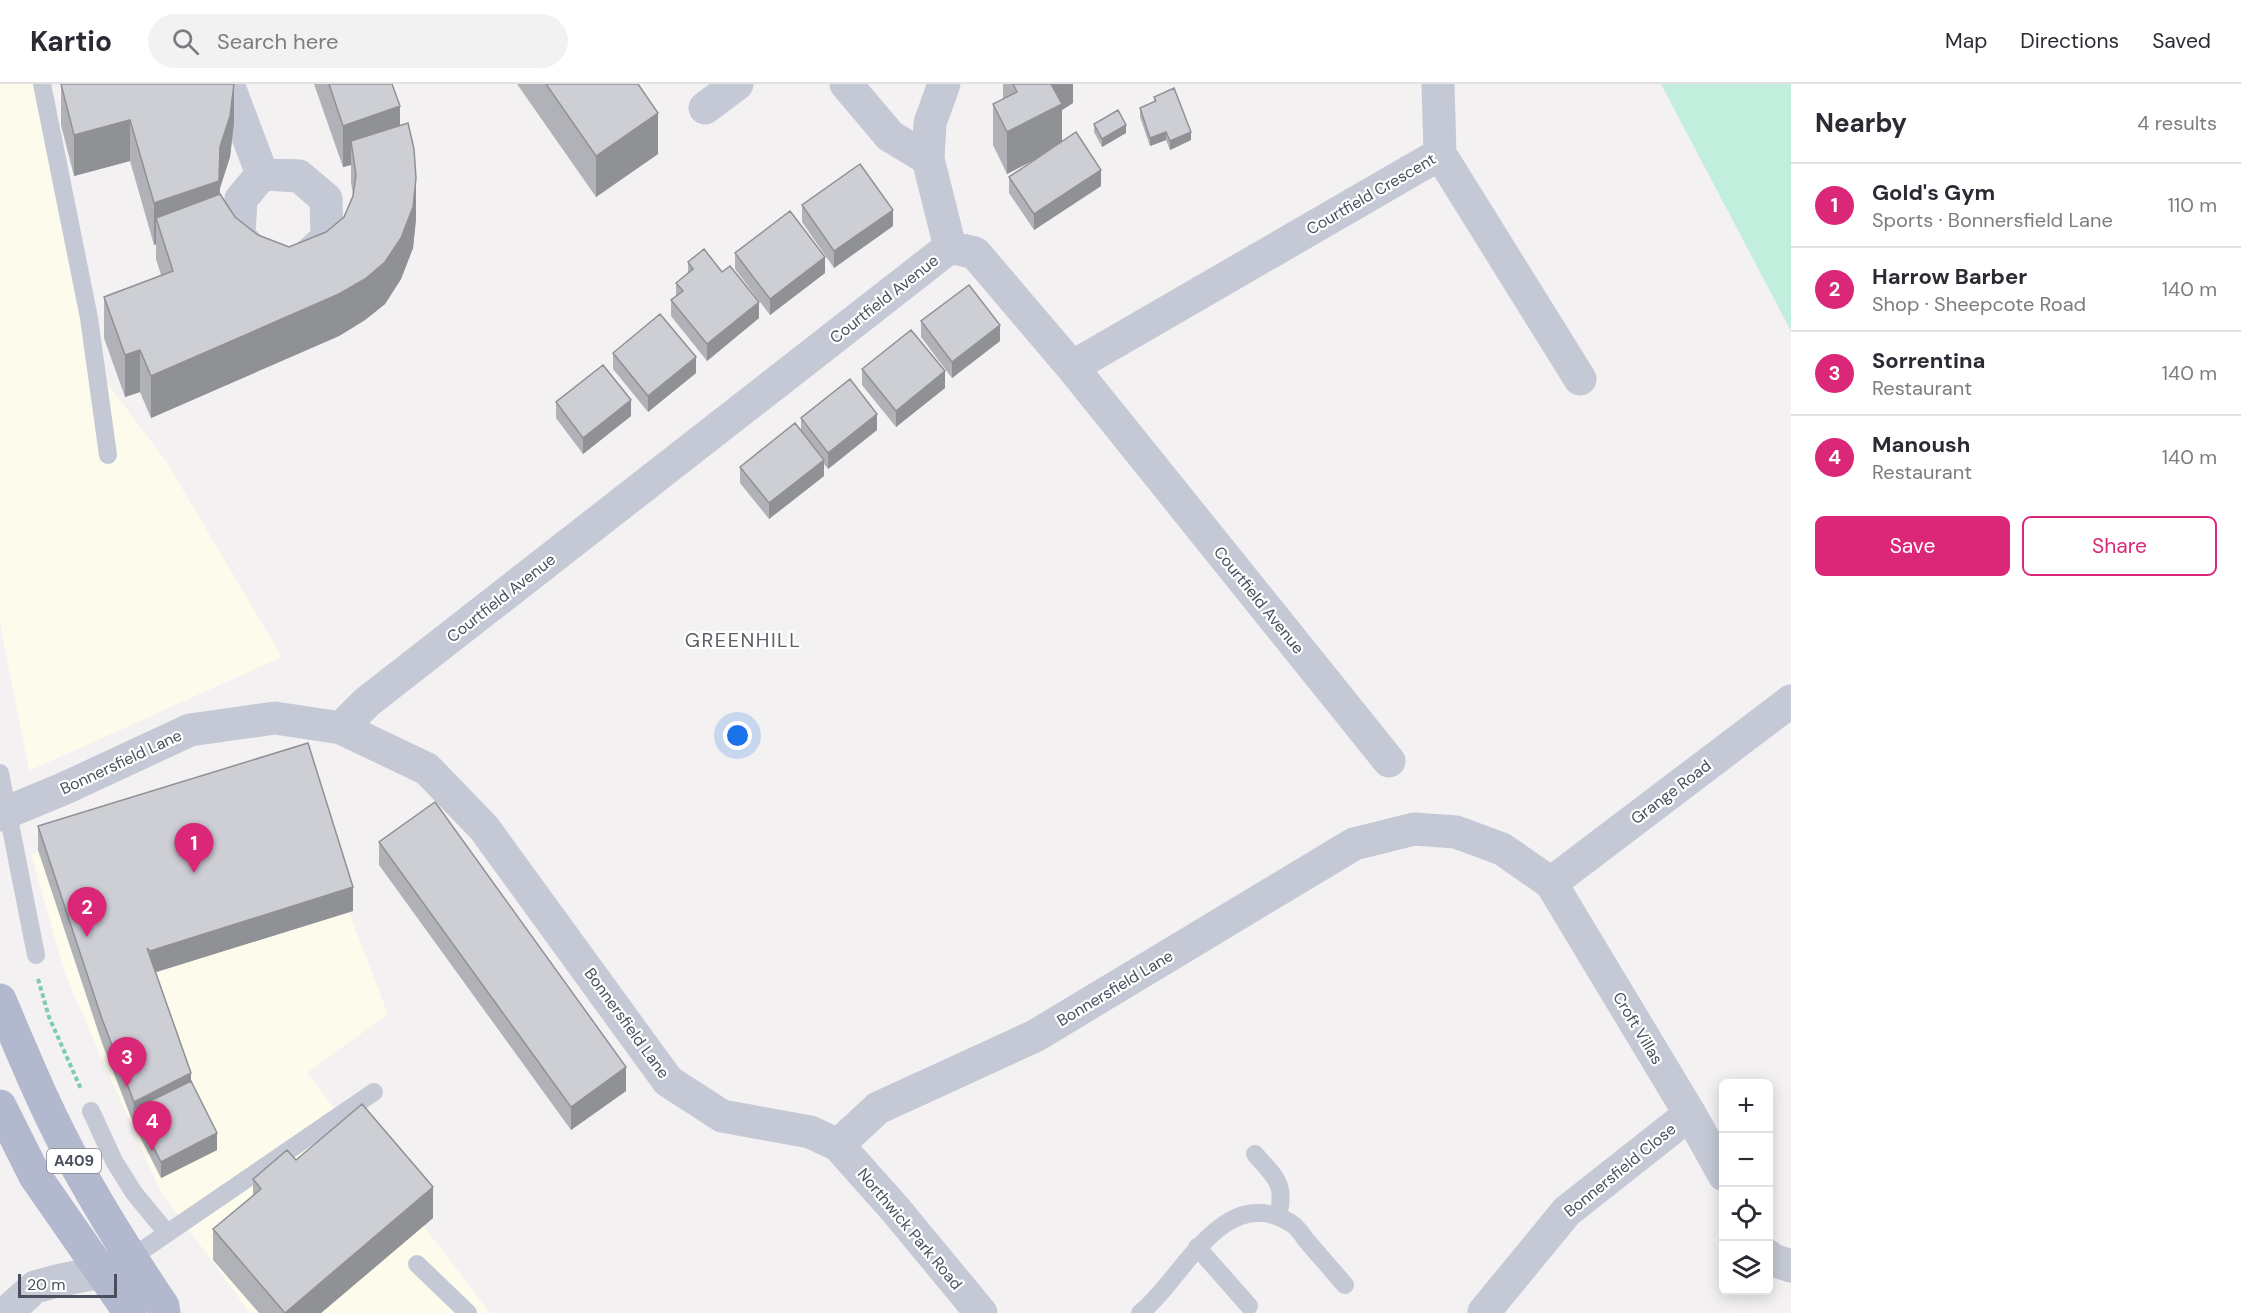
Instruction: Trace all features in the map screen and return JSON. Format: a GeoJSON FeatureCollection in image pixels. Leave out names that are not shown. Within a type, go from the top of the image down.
{"type":"FeatureCollection","features":[{"type":"Feature","properties":{"kind":"main road","name":"A409"},"geometry":{"type":"LineString","coordinates":[[0,1000],[31,1074],[80,1173],[163,1306],[164,1313]]}},
{"type":"Feature","properties":{"kind":"main road","name":"A409"},"geometry":{"type":"LineString","coordinates":[[0,1106],[35,1176],[130,1313]]}},
{"type":"Feature","properties":{"kind":"street"},"geometry":{"type":"LineString","coordinates":[[228,84],[262,174]]}},
{"type":"Feature","properties":{"kind":"street"},"geometry":{"type":"LineString","coordinates":[[705,108],[737,84]]}},
{"type":"Feature","properties":{"kind":"street"},"geometry":{"type":"LineString","coordinates":[[846,84],[890,136],[927,159]]}},
{"type":"Feature","properties":{"kind":"street"},"geometry":{"type":"LineString","coordinates":[[944,84],[930,123],[927,159],[950,247]]}},
{"type":"Feature","properties":{"kind":"street"},"geometry":{"type":"LineString","coordinates":[[1437,84],[1440,154]]}},
{"type":"Feature","properties":{"kind":"street","name":"Courtfield Crescent"},"geometry":{"type":"LineString","coordinates":[[1072,367],[1440,154],[1580,379]]}},
{"type":"Feature","properties":{"kind":"street","name":"Courtfield Avenue"},"geometry":{"type":"LineString","coordinates":[[340,729],[367,702],[950,247],[975,253],[1072,367],[1389,761]]}},
{"type":"Feature","properties":{"kind":"street","name":"Grange Road"},"geometry":{"type":"LineString","coordinates":[[1551,883],[1791,701]]}},
{"type":"Feature","properties":{"kind":"street","name":"Bonnersfield Lane"},"geometry":{"type":"LineString","coordinates":[[4,815],[189,730],[275,718],[340,729],[427,769],[484,828],[668,1081],[722,1116],[810,1132],[838,1144],[878,1108],[1035,1036],[1354,844],[1414,829],[1456,832],[1502,849],[1551,883]]}},
{"type":"Feature","properties":{"kind":"street","name":"Croft Villas"},"geometry":{"type":"LineString","coordinates":[[1551,883],[1719,1166]]}},
{"type":"Feature","properties":{"kind":"street","name":"Bonnersfield Close"},"geometry":{"type":"LineString","coordinates":[[1484,1312],[1567,1211],[1690,1114]]}},
{"type":"Feature","properties":{"kind":"street","name":"Northwick Park Road"},"geometry":{"type":"LineString","coordinates":[[838,1144],[981,1313]]}},
{"type":"Feature","properties":{"kind":"street"},"geometry":{"type":"LineString","coordinates":[[6,1313],[35,1287],[102,1272],[131,1258]]}},
{"type":"Feature","properties":{"kind":"street"},"geometry":{"type":"LineString","coordinates":[[1773,1259],[1791,1266]]}},
{"type":"Feature","properties":{"kind":"lane"},"geometry":{"type":"LineString","coordinates":[[42,84],[88,318],[108,455]]}},
{"type":"Feature","properties":{"kind":"lane"},"geometry":{"type":"LineString","coordinates":[[0,773],[4,815],[36,955]]}},
{"type":"Feature","properties":{"kind":"lane"},"geometry":{"type":"LineString","coordinates":[[131,1258],[374,1092]]}},
{"type":"Feature","properties":{"kind":"lane"},"geometry":{"type":"LineString","coordinates":[[91,1111],[114,1161],[134,1193],[167,1233]]}},
{"type":"Feature","properties":{"kind":"lane"},"geometry":{"type":"LineString","coordinates":[[1255,1154],[1281,1185],[1282,1199],[1278,1217]]}},
{"type":"Feature","properties":{"kind":"lane"},"geometry":{"type":"LineString","coordinates":[[1140,1313],[1153,1303],[1197,1247],[1219,1228],[1240,1216],[1256,1213],[1278,1217],[1293,1224],[1345,1285]]}},
{"type":"Feature","properties":{"kind":"lane"},"geometry":{"type":"LineString","coordinates":[[1197,1247],[1249,1306]]}},
{"type":"Feature","properties":{"kind":"lane"},"geometry":{"type":"LineString","coordinates":[[417,1263],[468,1313]]}},
{"type":"Feature","properties":{"kind":"path"},"geometry":{"type":"LineString","coordinates":[[36,955],[36,974],[49,1017],[91,1111]]}},
{"type":"Feature","properties":{"kind":"shaded area"},"geometry":{"type":"Polygon","coordinates":[[[0,84],[38,84],[95,367],[166,461],[282,657],[29,771],[0,622],[0,84]]]}},
{"type":"Feature","properties":{"kind":"shaded area"},"geometry":{"type":"Polygon","coordinates":[[[296,774],[388,1014],[307,1073],[490,1313],[250,1313],[159,1189],[65,974],[31,854],[296,774]]]}},
{"type":"Feature","properties":{"kind":"green space"},"geometry":{"type":"Polygon","coordinates":[[[1661,84],[1791,84],[1791,331],[1661,84]]]}},
{"type":"Feature","properties":{"kind":"building"},"geometry":{"type":"Polygon","coordinates":[[[61,84],[234,84],[230,116],[220,147],[219,181],[154,203],[130,120],[74,135],[61,84]]]}},
{"type":"Feature","properties":{"kind":"building"},"geometry":{"type":"Polygon","coordinates":[[[329,84],[392,84],[400,106],[343,126],[329,84]]]}},
{"type":"Feature","properties":{"kind":"building"},"geometry":{"type":"Polygon","coordinates":[[[546,84],[638,84],[658,113],[596,156],[546,84]]]}},
{"type":"Feature","properties":{"kind":"building"},"geometry":{"type":"Polygon","coordinates":[[[1013,84],[1051,84],[1062,104],[1007,132],[993,104],[1017,92],[1013,84]]]}},
{"type":"Feature","properties":{"kind":"building"},"geometry":{"type":"Polygon","coordinates":[[[1174,88],[1191,132],[1170,141],[1166,132],[1150,138],[1140,108],[1156,101],[1154,97],[1174,88]]]}},
{"type":"Feature","properties":{"kind":"building"},"geometry":{"type":"Polygon","coordinates":[[[1118,110],[1126,125],[1102,139],[1094,124],[1118,110]]]}},
{"type":"Feature","properties":{"kind":"building"},"geometry":{"type":"Polygon","coordinates":[[[408,123],[414,149],[416,178],[413,207],[401,238],[385,262],[365,279],[339,294],[151,376],[140,350],[125,355],[104,297],[173,271],[156,218],[220,194],[235,217],[258,235],[289,247],[326,232],[344,217],[353,196],[356,175],[351,141],[408,123]]]}},
{"type":"Feature","properties":{"kind":"building"},"geometry":{"type":"Polygon","coordinates":[[[1076,132],[1101,170],[1034,214],[1009,177],[1076,132]]]}},
{"type":"Feature","properties":{"kind":"building"},"geometry":{"type":"Polygon","coordinates":[[[860,164],[893,210],[834,251],[802,205],[860,164]]]}},
{"type":"Feature","properties":{"kind":"building"},"geometry":{"type":"Polygon","coordinates":[[[790,211],[825,257],[770,299],[735,253],[790,211]]]}},
{"type":"Feature","properties":{"kind":"building"},"geometry":{"type":"Polygon","coordinates":[[[704,249],[722,272],[730,266],[759,302],[707,344],[671,300],[683,291],[676,283],[693,269],[688,262],[704,249]]]}},
{"type":"Feature","properties":{"kind":"building"},"geometry":{"type":"Polygon","coordinates":[[[969,285],[1000,325],[952,362],[921,321],[969,285]]]}},
{"type":"Feature","properties":{"kind":"building"},"geometry":{"type":"Polygon","coordinates":[[[660,314],[696,357],[648,396],[613,353],[660,314]]]}},
{"type":"Feature","properties":{"kind":"building"},"geometry":{"type":"Polygon","coordinates":[[[911,330],[945,371],[896,411],[862,369],[911,330]]]}},
{"type":"Feature","properties":{"kind":"building"},"geometry":{"type":"Polygon","coordinates":[[[603,365],[631,400],[583,438],[556,402],[603,365]]]}},
{"type":"Feature","properties":{"kind":"building"},"geometry":{"type":"Polygon","coordinates":[[[850,379],[877,414],[828,453],[801,418],[850,379]]]}},
{"type":"Feature","properties":{"kind":"building"},"geometry":{"type":"Polygon","coordinates":[[[795,423],[824,460],[769,503],[740,467],[795,423]]]}},
{"type":"Feature","properties":{"kind":"building"},"geometry":{"type":"Polygon","coordinates":[[[308,743],[353,887],[150,951],[147,948],[191,1073],[134,1102],[102,1019],[38,826],[308,743]]]}},
{"type":"Feature","properties":{"kind":"building"},"geometry":{"type":"Polygon","coordinates":[[[435,802],[626,1067],[571,1107],[379,842],[435,802]]]}},
{"type":"Feature","properties":{"kind":"building"},"geometry":{"type":"Polygon","coordinates":[[[191,1081],[217,1133],[161,1162],[134,1109],[191,1081]]]}},
{"type":"Feature","properties":{"kind":"building"},"geometry":{"type":"Polygon","coordinates":[[[362,1104],[433,1187],[285,1313],[213,1229],[261,1189],[253,1179],[287,1150],[296,1160],[362,1104]]]}},
{"type":"Feature","properties":{"kind":"place","name":"Gold's Gym"},"geometry":{"type":"Point","coordinates":[194,873]}},
{"type":"Feature","properties":{"kind":"place","name":"Harrow Barber"},"geometry":{"type":"Point","coordinates":[87,937]}},
{"type":"Feature","properties":{"kind":"place","name":"Sorrentina"},"geometry":{"type":"Point","coordinates":[127,1087]}},
{"type":"Feature","properties":{"kind":"place","name":"Manoush"},"geometry":{"type":"Point","coordinates":[152,1151]}},
{"type":"Feature","properties":{"kind":"district","name":"GREENHILL"},"geometry":{"type":"Point","coordinates":[743,640]}}]}
